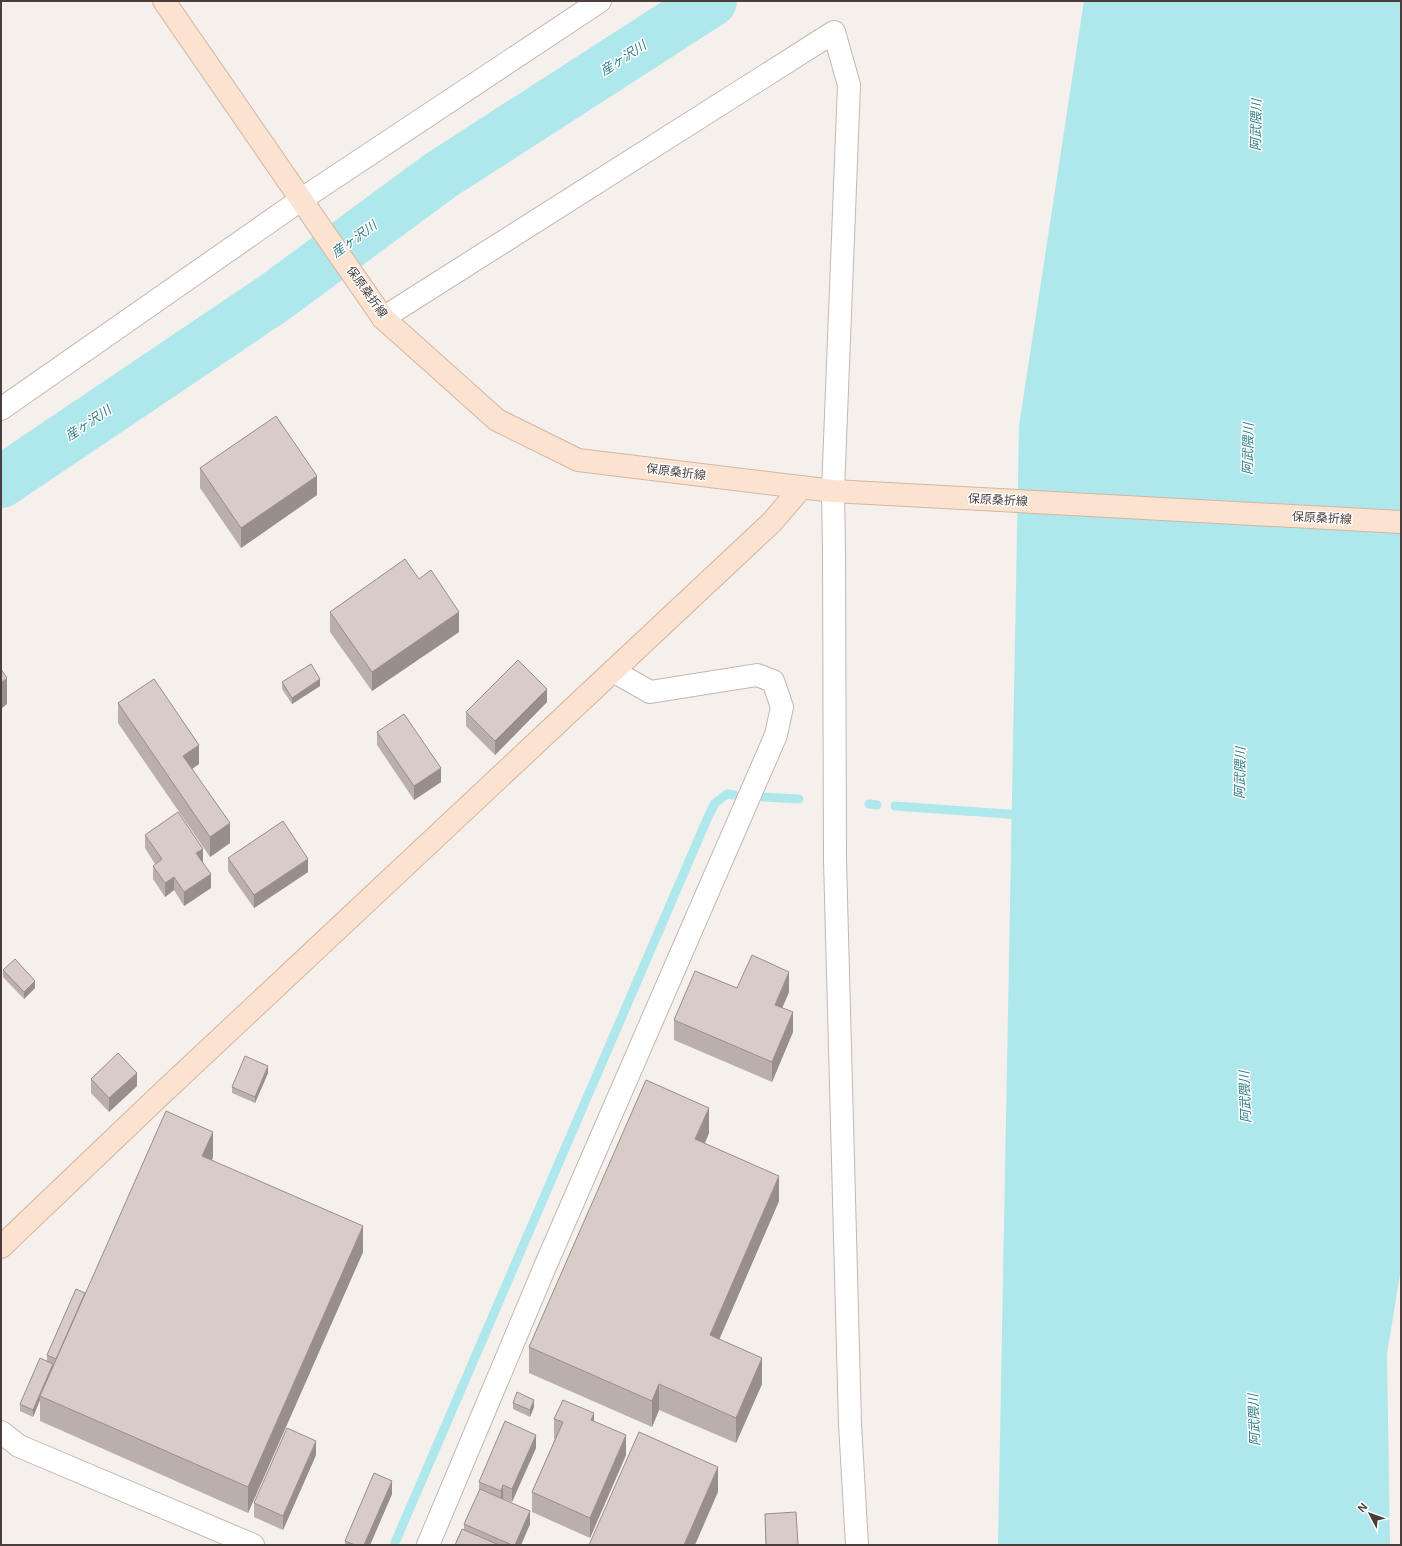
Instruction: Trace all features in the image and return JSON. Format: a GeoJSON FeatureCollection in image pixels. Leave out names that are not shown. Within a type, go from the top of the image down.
{"type":"FeatureCollection","features":[{"type":"Feature","properties":{"kind":"main road","name":"保原桑折線"},"geometry":{"type":"LineString","coordinates":[[164,1],[383,318],[497,420],[578,460],[840,491],[1401,522]]}},
{"type":"Feature","properties":{"kind":"main road"},"geometry":{"type":"LineString","coordinates":[[1,1247],[173,1082],[772,522],[802,487]]}},
{"type":"Feature","properties":{"kind":"street"},"geometry":{"type":"LineString","coordinates":[[1,409],[306,205],[600,1]]}},
{"type":"Feature","properties":{"kind":"street"},"geometry":{"type":"LineString","coordinates":[[383,318],[834,32],[849,85],[840,491],[834,550],[835,860],[850,1424],[857,1545]]}},
{"type":"Feature","properties":{"kind":"street"},"geometry":{"type":"LineString","coordinates":[[428,1545],[547,1262],[776,735],[782,707],[772,681],[757,675],[650,692],[613,671]]}},
{"type":"Feature","properties":{"kind":"street"},"geometry":{"type":"LineString","coordinates":[[1,1432],[19,1446],[254,1545]]}},
{"type":"Feature","properties":{"kind":"water","name":"阿武隈川"},"geometry":{"type":"Polygon","coordinates":[[[1084,1],[1401,1],[1401,1268],[1387,1354],[1390,1545],[998,1545],[1019,426],[1084,1]]]}},
{"type":"Feature","properties":{"kind":"building"},"geometry":{"type":"Polygon","coordinates":[[[276,416],[317,476],[241,528],[200,468],[276,416]]]}},
{"type":"Feature","properties":{"kind":"building"},"geometry":{"type":"Polygon","coordinates":[[[405,559],[419,579],[431,570],[459,612],[372,672],[330,612],[405,559]]]}},
{"type":"Feature","properties":{"kind":"building"},"geometry":{"type":"Polygon","coordinates":[[[518,660],[547,689],[495,741],[466,712],[518,660]]]}},
{"type":"Feature","properties":{"kind":"building"},"geometry":{"type":"Polygon","coordinates":[[[311,664],[320,679],[292,698],[282,682],[311,664]]]}},
{"type":"Feature","properties":{"kind":"building"},"geometry":{"type":"Polygon","coordinates":[[[1,669],[7,678],[1,683],[1,669]]]}},
{"type":"Feature","properties":{"kind":"building"},"geometry":{"type":"Polygon","coordinates":[[[154,679],[199,745],[183,756],[230,823],[210,837],[118,703],[154,679]]]}},
{"type":"Feature","properties":{"kind":"building"},"geometry":{"type":"Polygon","coordinates":[[[404,714],[441,768],[414,786],[377,732],[404,714]]]}},
{"type":"Feature","properties":{"kind":"building"},"geometry":{"type":"Polygon","coordinates":[[[178,812],[203,849],[196,853],[211,874],[184,892],[174,877],[165,883],[153,866],[162,859],[145,835],[178,812]]]}},
{"type":"Feature","properties":{"kind":"building"},"geometry":{"type":"Polygon","coordinates":[[[283,821],[308,859],[254,895],[228,858],[283,821]]]}},
{"type":"Feature","properties":{"kind":"building"},"geometry":{"type":"Polygon","coordinates":[[[752,955],[789,972],[775,1005],[793,1012],[772,1062],[674,1020],[695,971],[737,988],[752,955]]]}},
{"type":"Feature","properties":{"kind":"building"},"geometry":{"type":"Polygon","coordinates":[[[15,959],[35,981],[24,992],[3,970],[15,959]]]}},
{"type":"Feature","properties":{"kind":"building"},"geometry":{"type":"Polygon","coordinates":[[[118,1053],[137,1073],[109,1098],[91,1079],[118,1053]]]}},
{"type":"Feature","properties":{"kind":"building"},"geometry":{"type":"Polygon","coordinates":[[[245,1056],[268,1066],[255,1097],[232,1087],[245,1056]]]}},
{"type":"Feature","properties":{"kind":"building"},"geometry":{"type":"Polygon","coordinates":[[[646,1080],[709,1108],[695,1139],[779,1176],[710,1335],[762,1358],[736,1418],[659,1384],[652,1401],[529,1347],[646,1080]]]}},
{"type":"Feature","properties":{"kind":"building"},"geometry":{"type":"Polygon","coordinates":[[[166,1111],[213,1132],[202,1156],[363,1226],[248,1487],[40,1396],[166,1111]]]}},
{"type":"Feature","properties":{"kind":"building"},"geometry":{"type":"Polygon","coordinates":[[[76,1289],[85,1293],[56,1359],[47,1355],[76,1289]]]}},
{"type":"Feature","properties":{"kind":"building"},"geometry":{"type":"Polygon","coordinates":[[[40,1358],[53,1364],[33,1410],[20,1404],[40,1358]]]}},
{"type":"Feature","properties":{"kind":"building"},"geometry":{"type":"Polygon","coordinates":[[[517,1392],[534,1400],[530,1410],[513,1403],[517,1392]]]}},
{"type":"Feature","properties":{"kind":"building"},"geometry":{"type":"Polygon","coordinates":[[[563,1400],[594,1413],[591,1420],[626,1435],[590,1518],[532,1492],[563,1422],[554,1419],[563,1400]]]}},
{"type":"Feature","properties":{"kind":"building"},"geometry":{"type":"Polygon","coordinates":[[[505,1421],[536,1435],[512,1489],[503,1485],[501,1491],[479,1482],[505,1421]]]}},
{"type":"Feature","properties":{"kind":"building"},"geometry":{"type":"Polygon","coordinates":[[[287,1428],[316,1441],[283,1516],[254,1503],[287,1428]]]}},
{"type":"Feature","properties":{"kind":"building"},"geometry":{"type":"Polygon","coordinates":[[[639,1432],[718,1467],[684,1545],[589,1545],[639,1432]]]}},
{"type":"Feature","properties":{"kind":"building"},"geometry":{"type":"Polygon","coordinates":[[[374,1473],[392,1481],[364,1545],[355,1545],[345,1541],[374,1473]]]}},
{"type":"Feature","properties":{"kind":"building"},"geometry":{"type":"Polygon","coordinates":[[[480,1489],[530,1511],[515,1545],[464,1524],[480,1489]]]}},
{"type":"Feature","properties":{"kind":"building"},"geometry":{"type":"Polygon","coordinates":[[[796,1512],[798,1545],[766,1545],[765,1514],[796,1512]]]}},
{"type":"Feature","properties":{"kind":"building"},"geometry":{"type":"Polygon","coordinates":[[[462,1529],[499,1545],[455,1545],[462,1529]]]}},
{"type":"Feature","properties":{"kind":"waterway","name":"産ヶ沢川"},"geometry":{"type":"LineString","coordinates":[[1,482],[274,298],[441,175],[711,1]]}},
{"type":"Feature","properties":{"kind":"waterway"},"geometry":{"type":"LineString","coordinates":[[394,1545],[708,817],[715,803],[727,794],[734,795]]}},
{"type":"Feature","properties":{"kind":"waterway"},"geometry":{"type":"LineString","coordinates":[[763,797],[799,799]]}},
{"type":"Feature","properties":{"kind":"waterway"},"geometry":{"type":"LineString","coordinates":[[869,804],[877,805]]}},
{"type":"Feature","properties":{"kind":"waterway"},"geometry":{"type":"LineString","coordinates":[[895,806],[1023,815]]}}]}
